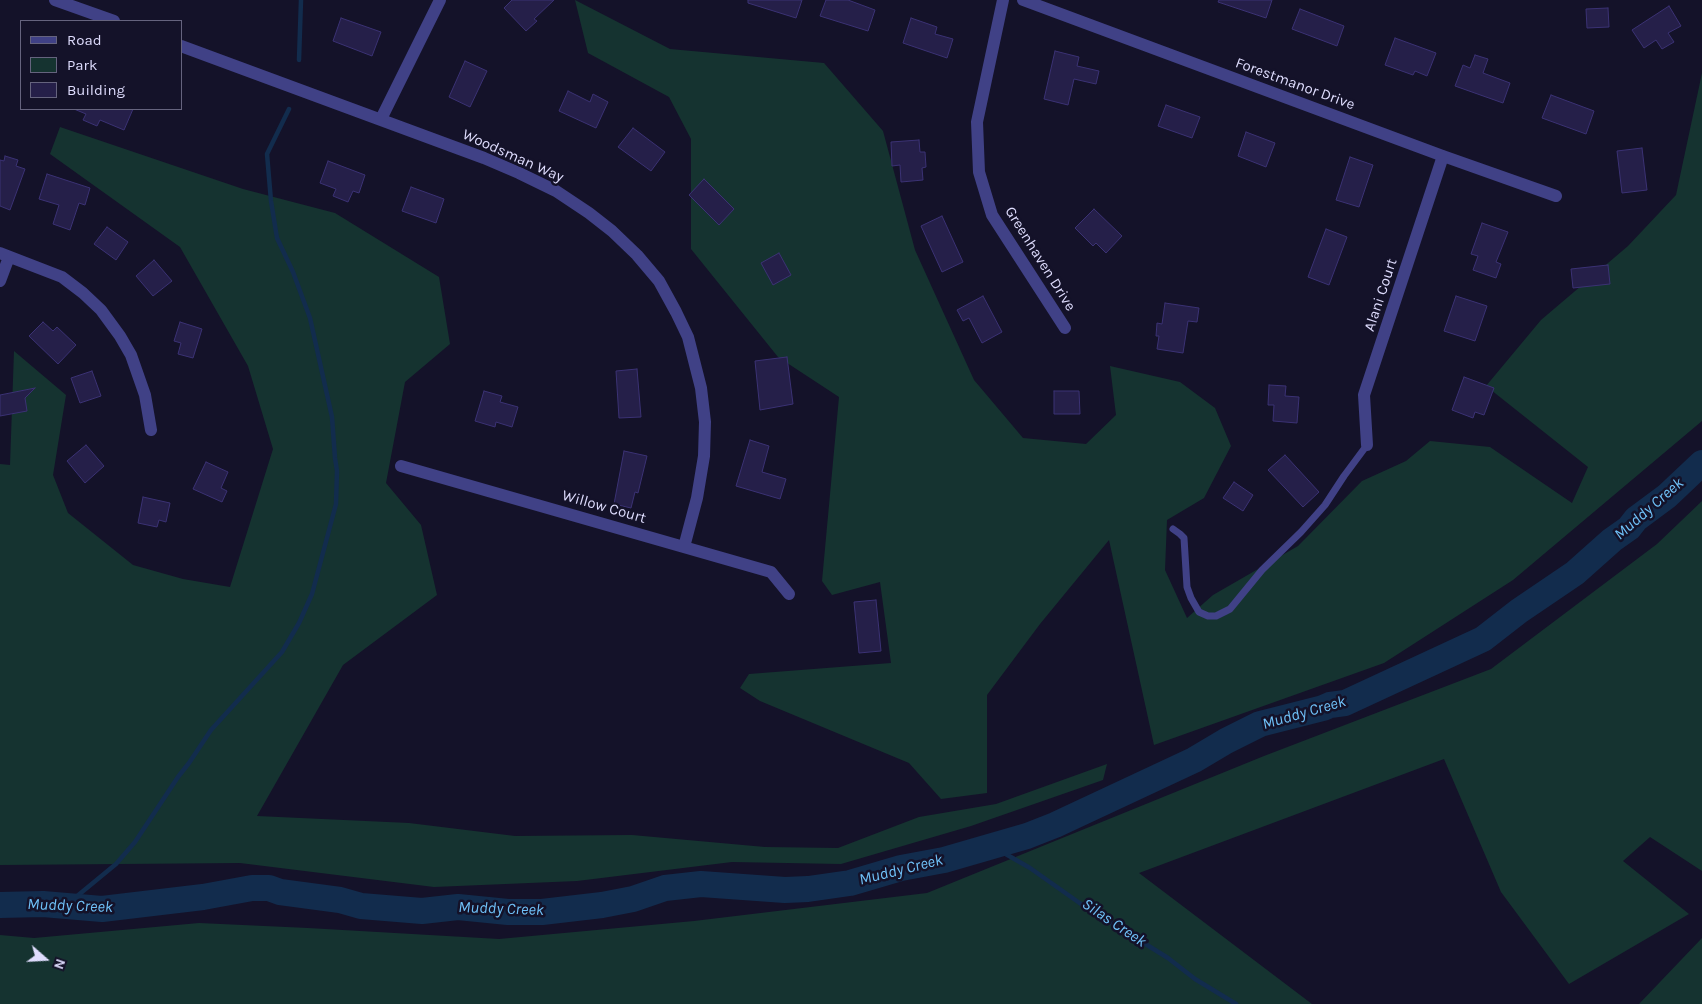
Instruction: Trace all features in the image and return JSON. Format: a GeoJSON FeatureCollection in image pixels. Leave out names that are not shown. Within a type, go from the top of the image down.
{"type":"FeatureCollection","features":[{"type":"Feature","properties":{"kind":"street"},"geometry":{"type":"LineString","coordinates":[[56,0],[111,20]]}},
{"type":"Feature","properties":{"kind":"street"},"geometry":{"type":"LineString","coordinates":[[381,119],[440,0]]}},
{"type":"Feature","properties":{"kind":"street","name":"Greenhaven Drive"},"geometry":{"type":"LineString","coordinates":[[1003,0],[977,122],[979,172],[992,215],[1065,328]]}},
{"type":"Feature","properties":{"kind":"street","name":"Forestmanor Drive"},"geometry":{"type":"LineString","coordinates":[[1023,0],[1556,196]]}},
{"type":"Feature","properties":{"kind":"street","name":"Woodsman Way"},"geometry":{"type":"LineString","coordinates":[[182,46],[484,158],[556,191],[612,231],[637,255],[659,282],[676,312],[688,337],[701,388],[704,414],[704,456],[697,498],[684,547]]}},
{"type":"Feature","properties":{"kind":"street","name":"Alani Court"},"geometry":{"type":"LineString","coordinates":[[1367,445],[1364,395],[1444,156]]}},
{"type":"Feature","properties":{"kind":"street"},"geometry":{"type":"LineString","coordinates":[[0,281],[4,255],[62,277],[101,310],[131,355],[145,395],[151,430]]}},
{"type":"Feature","properties":{"kind":"street","name":"Willow Court"},"geometry":{"type":"LineString","coordinates":[[401,466],[771,572],[789,594]]}},
{"type":"Feature","properties":{"kind":"lane"},"geometry":{"type":"LineString","coordinates":[[1173,529],[1184,538],[1186,578],[1191,598],[1199,612],[1208,616],[1216,616],[1230,609],[1262,570],[1301,532],[1325,505],[1367,445]]}},
{"type":"Feature","properties":{"kind":"green space"},"geometry":{"type":"Polygon","coordinates":[[[575,0],[670,49],[824,63],[883,131],[915,250],[974,380],[1023,438],[1086,444],[1116,415],[1110,366],[1180,382],[1215,408],[1231,446],[1204,498],[1167,520],[1165,570],[1187,618],[1213,595],[1298,546],[1362,481],[1406,461],[1430,441],[1490,447],[1572,503],[1588,467],[1486,386],[1541,320],[1628,246],[1676,195],[1702,73],[1702,421],[1513,580],[1384,663],[1154,745],[1109,540],[1040,624],[987,695],[987,793],[941,799],[909,763],[760,701],[740,688],[749,674],[891,663],[880,582],[832,595],[822,581],[839,397],[778,357],[691,249],[691,139],[669,97],[588,53],[575,0]]]}},
{"type":"Feature","properties":{"kind":"green space"},"geometry":{"type":"Polygon","coordinates":[[[60,127],[243,189],[335,213],[439,277],[450,344],[405,382],[386,483],[421,525],[437,595],[343,665],[257,816],[409,823],[515,836],[632,835],[765,847],[838,848],[919,817],[996,804],[1107,764],[1103,780],[971,826],[841,864],[732,862],[577,881],[434,887],[240,863],[0,865],[0,464],[10,465],[14,351],[66,395],[53,475],[68,513],[133,565],[183,579],[230,587],[273,449],[248,366],[180,247],[50,154],[60,127]]]}},
{"type":"Feature","properties":{"kind":"green space"},"geometry":{"type":"Polygon","coordinates":[[[1702,501],[1702,871],[1650,837],[1623,861],[1689,914],[1569,984],[1501,892],[1444,759],[1139,873],[1312,1004],[0,1004],[0,935],[34,938],[199,923],[499,939],[694,921],[927,893],[1264,756],[1491,669],[1657,544],[1702,501]]]}},
{"type":"Feature","properties":{"kind":"green space"},"geometry":{"type":"Polygon","coordinates":[[[1702,938],[1702,1004],[1639,1004],[1702,938]]]}},
{"type":"Feature","properties":{"kind":"building"},"geometry":{"type":"Polygon","coordinates":[[[512,0],[554,0],[534,19],[537,21],[526,31],[504,8],[512,0]]]}},
{"type":"Feature","properties":{"kind":"building"},"geometry":{"type":"Polygon","coordinates":[[[748,0],[802,0],[796,18],[748,3],[748,0]]]}},
{"type":"Feature","properties":{"kind":"building"},"geometry":{"type":"Polygon","coordinates":[[[826,0],[848,0],[875,10],[868,31],[820,16],[826,0]]]}},
{"type":"Feature","properties":{"kind":"building"},"geometry":{"type":"Polygon","coordinates":[[[1219,0],[1272,0],[1266,18],[1218,2],[1219,0]]]}},
{"type":"Feature","properties":{"kind":"building"},"geometry":{"type":"Polygon","coordinates":[[[1669,6],[1681,26],[1668,33],[1674,42],[1662,49],[1656,40],[1644,48],[1632,30],[1669,6]]]}},
{"type":"Feature","properties":{"kind":"building"},"geometry":{"type":"Polygon","coordinates":[[[1608,8],[1609,27],[1587,28],[1586,9],[1608,8]]]}},
{"type":"Feature","properties":{"kind":"building"},"geometry":{"type":"Polygon","coordinates":[[[1300,9],[1344,26],[1337,46],[1292,29],[1300,9]]]}},
{"type":"Feature","properties":{"kind":"building"},"geometry":{"type":"Polygon","coordinates":[[[341,18],[381,32],[372,56],[333,41],[341,18]]]}},
{"type":"Feature","properties":{"kind":"building"},"geometry":{"type":"Polygon","coordinates":[[[911,18],[937,27],[935,34],[953,39],[947,58],[903,43],[911,18]]]}},
{"type":"Feature","properties":{"kind":"building"},"geometry":{"type":"Polygon","coordinates":[[[1395,38],[1436,53],[1427,76],[1415,71],[1413,75],[1385,65],[1395,38]]]}},
{"type":"Feature","properties":{"kind":"building"},"geometry":{"type":"Polygon","coordinates":[[[1055,51],[1079,57],[1077,66],[1099,71],[1096,84],[1074,79],[1068,105],[1044,99],[1055,51]]]}},
{"type":"Feature","properties":{"kind":"building"},"geometry":{"type":"Polygon","coordinates":[[[1475,55],[1488,59],[1483,73],[1510,83],[1503,103],[1455,86],[1463,65],[1470,68],[1475,55]]]}},
{"type":"Feature","properties":{"kind":"building"},"geometry":{"type":"Polygon","coordinates":[[[465,61],[487,71],[470,107],[449,97],[465,61]]]}},
{"type":"Feature","properties":{"kind":"building"},"geometry":{"type":"Polygon","coordinates":[[[568,91],[590,102],[593,94],[608,102],[596,128],[559,111],[568,91]]]}},
{"type":"Feature","properties":{"kind":"building"},"geometry":{"type":"Polygon","coordinates":[[[1551,95],[1594,111],[1586,134],[1542,118],[1551,95]]]}},
{"type":"Feature","properties":{"kind":"building"},"geometry":{"type":"Polygon","coordinates":[[[1166,105],[1200,117],[1192,138],[1158,126],[1166,105]]]}},
{"type":"Feature","properties":{"kind":"building"},"geometry":{"type":"Polygon","coordinates":[[[76,110],[133,110],[124,130],[100,120],[97,126],[83,120],[86,114],[76,110]]]}},
{"type":"Feature","properties":{"kind":"building"},"geometry":{"type":"Polygon","coordinates":[[[633,128],[665,152],[651,171],[618,147],[633,128]]]}},
{"type":"Feature","properties":{"kind":"building"},"geometry":{"type":"Polygon","coordinates":[[[1246,132],[1275,143],[1266,167],[1238,156],[1246,132]]]}},
{"type":"Feature","properties":{"kind":"building"},"geometry":{"type":"Polygon","coordinates":[[[919,140],[920,152],[925,152],[926,167],[922,168],[923,180],[901,182],[900,165],[892,166],[891,142],[919,140]]]}},
{"type":"Feature","properties":{"kind":"building"},"geometry":{"type":"Polygon","coordinates":[[[1642,148],[1647,190],[1622,193],[1617,151],[1642,148]]]}},
{"type":"Feature","properties":{"kind":"building"},"geometry":{"type":"Polygon","coordinates":[[[5,156],[18,160],[16,166],[25,169],[10,210],[0,206],[0,160],[4,161],[5,156]]]}},
{"type":"Feature","properties":{"kind":"building"},"geometry":{"type":"Polygon","coordinates":[[[1350,157],[1373,165],[1359,207],[1336,200],[1350,157]]]}},
{"type":"Feature","properties":{"kind":"building"},"geometry":{"type":"Polygon","coordinates":[[[328,161],[365,175],[359,193],[353,191],[348,202],[333,196],[336,189],[320,183],[328,161]]]}},
{"type":"Feature","properties":{"kind":"building"},"geometry":{"type":"Polygon","coordinates":[[[47,174],[90,188],[85,205],[79,203],[70,230],[53,224],[59,205],[39,199],[47,174]]]}},
{"type":"Feature","properties":{"kind":"building"},"geometry":{"type":"Polygon","coordinates":[[[704,179],[734,209],[719,225],[689,195],[704,179]]]}},
{"type":"Feature","properties":{"kind":"building"},"geometry":{"type":"Polygon","coordinates":[[[411,187],[444,199],[436,223],[402,211],[411,187]]]}},
{"type":"Feature","properties":{"kind":"building"},"geometry":{"type":"Polygon","coordinates":[[[1094,209],[1122,236],[1106,253],[1096,243],[1093,246],[1075,228],[1094,209]]]}},
{"type":"Feature","properties":{"kind":"building"},"geometry":{"type":"Polygon","coordinates":[[[942,216],[963,262],[942,272],[921,226],[942,216]]]}},
{"type":"Feature","properties":{"kind":"building"},"geometry":{"type":"Polygon","coordinates":[[[1482,223],[1508,232],[1496,262],[1501,264],[1496,278],[1473,270],[1478,256],[1471,254],[1482,223]]]}},
{"type":"Feature","properties":{"kind":"building"},"geometry":{"type":"Polygon","coordinates":[[[107,227],[128,242],[116,260],[94,244],[107,227]]]}},
{"type":"Feature","properties":{"kind":"building"},"geometry":{"type":"Polygon","coordinates":[[[1326,229],[1347,237],[1329,285],[1308,277],[1326,229]]]}},
{"type":"Feature","properties":{"kind":"building"},"geometry":{"type":"Polygon","coordinates":[[[779,253],[791,275],[773,285],[761,263],[779,253]]]}},
{"type":"Feature","properties":{"kind":"building"},"geometry":{"type":"Polygon","coordinates":[[[154,260],[172,281],[153,296],[136,276],[154,260]]]}},
{"type":"Feature","properties":{"kind":"building"},"geometry":{"type":"Polygon","coordinates":[[[1608,265],[1610,284],[1573,288],[1571,269],[1608,265]]]}},
{"type":"Feature","properties":{"kind":"building"},"geometry":{"type":"Polygon","coordinates":[[[983,296],[1002,332],[982,343],[969,318],[963,321],[957,310],[983,296]]]}},
{"type":"Feature","properties":{"kind":"building"},"geometry":{"type":"Polygon","coordinates":[[[1456,296],[1487,306],[1475,341],[1444,331],[1456,296]]]}},
{"type":"Feature","properties":{"kind":"building"},"geometry":{"type":"Polygon","coordinates":[[[1165,303],[1199,308],[1197,322],[1188,321],[1183,353],[1157,349],[1159,336],[1156,336],[1157,323],[1162,324],[1165,303]]]}},
{"type":"Feature","properties":{"kind":"building"},"geometry":{"type":"Polygon","coordinates":[[[43,322],[53,331],[57,327],[76,345],[58,364],[29,336],[43,322]]]}},
{"type":"Feature","properties":{"kind":"building"},"geometry":{"type":"Polygon","coordinates":[[[180,322],[202,329],[193,358],[178,354],[181,343],[174,341],[180,322]]]}},
{"type":"Feature","properties":{"kind":"building"},"geometry":{"type":"Polygon","coordinates":[[[787,357],[793,404],[760,410],[755,361],[787,357]]]}},
{"type":"Feature","properties":{"kind":"building"},"geometry":{"type":"Polygon","coordinates":[[[637,369],[641,417],[619,418],[616,371],[637,369]]]}},
{"type":"Feature","properties":{"kind":"building"},"geometry":{"type":"Polygon","coordinates":[[[92,371],[101,396],[80,403],[71,378],[92,371]]]}},
{"type":"Feature","properties":{"kind":"building"},"geometry":{"type":"Polygon","coordinates":[[[1464,377],[1494,388],[1484,415],[1475,412],[1473,418],[1452,410],[1464,377]]]}},
{"type":"Feature","properties":{"kind":"building"},"geometry":{"type":"Polygon","coordinates":[[[1269,385],[1286,386],[1285,396],[1299,397],[1297,423],[1273,421],[1274,405],[1268,405],[1269,385]]]}},
{"type":"Feature","properties":{"kind":"building"},"geometry":{"type":"Polygon","coordinates":[[[35,388],[25,398],[27,411],[0,416],[0,395],[35,388]]]}},
{"type":"Feature","properties":{"kind":"building"},"geometry":{"type":"Polygon","coordinates":[[[484,391],[502,396],[500,402],[518,407],[512,427],[496,422],[495,427],[475,421],[484,391]]]}},
{"type":"Feature","properties":{"kind":"building"},"geometry":{"type":"Polygon","coordinates":[[[1054,391],[1079,391],[1080,414],[1054,414],[1054,391]]]}},
{"type":"Feature","properties":{"kind":"building"},"geometry":{"type":"Polygon","coordinates":[[[750,440],[769,446],[762,472],[786,479],[780,499],[736,486],[750,440]]]}},
{"type":"Feature","properties":{"kind":"building"},"geometry":{"type":"Polygon","coordinates":[[[86,445],[104,466],[85,483],[67,461],[86,445]]]}},
{"type":"Feature","properties":{"kind":"building"},"geometry":{"type":"Polygon","coordinates":[[[624,451],[647,456],[638,493],[635,492],[631,508],[614,504],[624,451]]]}},
{"type":"Feature","properties":{"kind":"building"},"geometry":{"type":"Polygon","coordinates":[[[1285,455],[1319,492],[1303,507],[1268,470],[1285,455]]]}},
{"type":"Feature","properties":{"kind":"building"},"geometry":{"type":"Polygon","coordinates":[[[206,462],[228,472],[221,488],[227,491],[222,502],[193,489],[206,462]]]}},
{"type":"Feature","properties":{"kind":"building"},"geometry":{"type":"Polygon","coordinates":[[[1234,482],[1253,495],[1243,511],[1223,498],[1234,482]]]}},
{"type":"Feature","properties":{"kind":"building"},"geometry":{"type":"Polygon","coordinates":[[[143,497],[170,503],[166,522],[159,520],[157,527],[138,523],[143,497]]]}},
{"type":"Feature","properties":{"kind":"building"},"geometry":{"type":"Polygon","coordinates":[[[876,600],[881,651],[859,653],[854,602],[876,600]]]}},
{"type":"Feature","properties":{"kind":"waterway"},"geometry":{"type":"LineString","coordinates":[[299,60],[301,0]]}},
{"type":"Feature","properties":{"kind":"waterway"},"geometry":{"type":"LineString","coordinates":[[65,906],[116,864],[135,842],[211,730],[282,652],[299,623],[312,594],[336,504],[337,471],[332,417],[310,318],[293,272],[277,238],[271,201],[267,154],[289,109]]}},
{"type":"Feature","properties":{"kind":"waterway","name":"Muddy Creek"},"geometry":{"type":"LineString","coordinates":[[0,905],[43,904],[102,909],[203,897],[252,888],[269,888],[280,892],[340,900],[361,906],[422,911],[458,907],[508,912],[542,912],[602,905],[633,899],[665,888],[701,884],[785,890],[808,889],[850,883],[901,868],[944,860],[1027,836],[1055,825],[1194,760],[1260,724],[1330,705],[1345,703],[1483,639],[1519,611],[1575,573],[1612,540],[1629,528],[1636,519],[1667,496],[1702,463]]}},
{"type":"Feature","properties":{"kind":"waterway","name":"Silas Creek"},"geometry":{"type":"LineString","coordinates":[[990,845],[1030,868],[1081,904],[1168,958],[1195,979],[1236,1004]]}}]}
